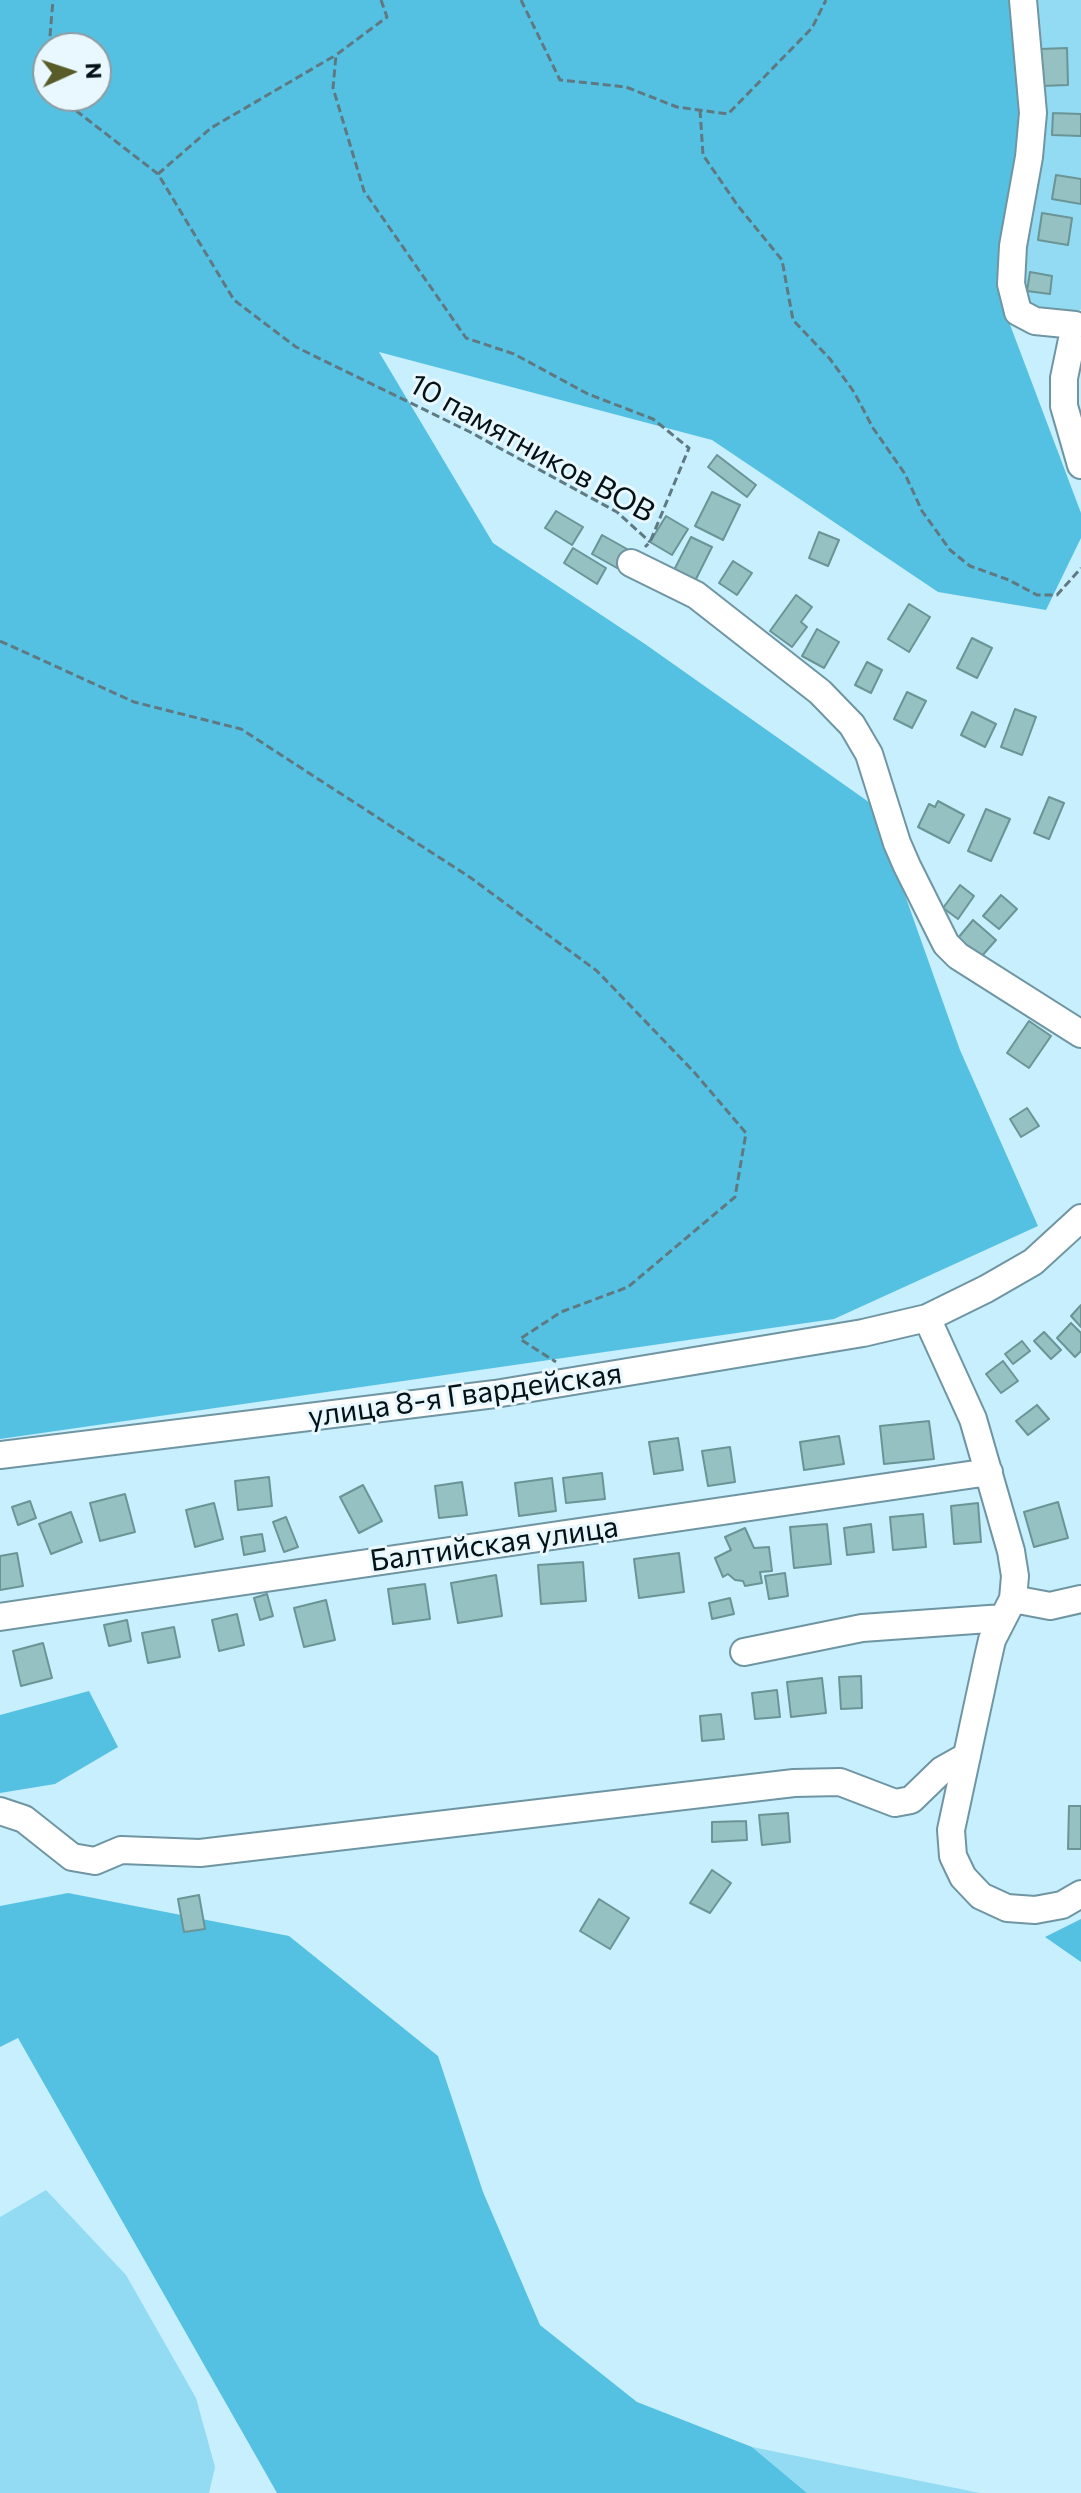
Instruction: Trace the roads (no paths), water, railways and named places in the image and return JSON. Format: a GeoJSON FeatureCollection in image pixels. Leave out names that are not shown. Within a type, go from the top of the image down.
{"type":"FeatureCollection","features":[{"type":"Feature","properties":{"kind":"street"},"geometry":{"type":"LineString","coordinates":[[1023,0],[1033,113],[1029,157],[1013,246],[1011,284],[1018,312],[1035,321],[1078,322],[1064,378],[1064,406],[1081,465]]}},
{"type":"Feature","properties":{"kind":"street"},"geometry":{"type":"LineString","coordinates":[[631,563],[696,595],[820,692],[852,725],[869,754],[902,854],[946,944],[958,956],[1081,1034]]}},
{"type":"Feature","properties":{"kind":"street","name":"улица 8-я Гвардейская"},"geometry":{"type":"LineString","coordinates":[[0,1455],[495,1394],[863,1333],[927,1318],[1033,1262],[1081,1218]]}},
{"type":"Feature","properties":{"kind":"street"},"geometry":{"type":"LineString","coordinates":[[927,1318],[963,1392],[989,1472],[1015,1576],[1008,1608],[992,1640],[951,1830],[953,1856],[963,1877],[981,1896],[1007,1908],[1035,1910],[1062,1905],[1081,1894]]}},
{"type":"Feature","properties":{"kind":"street","name":"Балтийская улица"},"geometry":{"type":"LineString","coordinates":[[0,1617],[989,1472]]}},
{"type":"Feature","properties":{"kind":"street"},"geometry":{"type":"LineString","coordinates":[[744,1652],[862,1628],[1008,1608],[1050,1606],[1081,1599]]}},
{"type":"Feature","properties":{"kind":"street"},"geometry":{"type":"LineString","coordinates":[[0,1811],[24,1819],[72,1857],[95,1861],[121,1850],[200,1853],[794,1783],[840,1782],[895,1803],[911,1800],[942,1770],[967,1756]]}}]}
